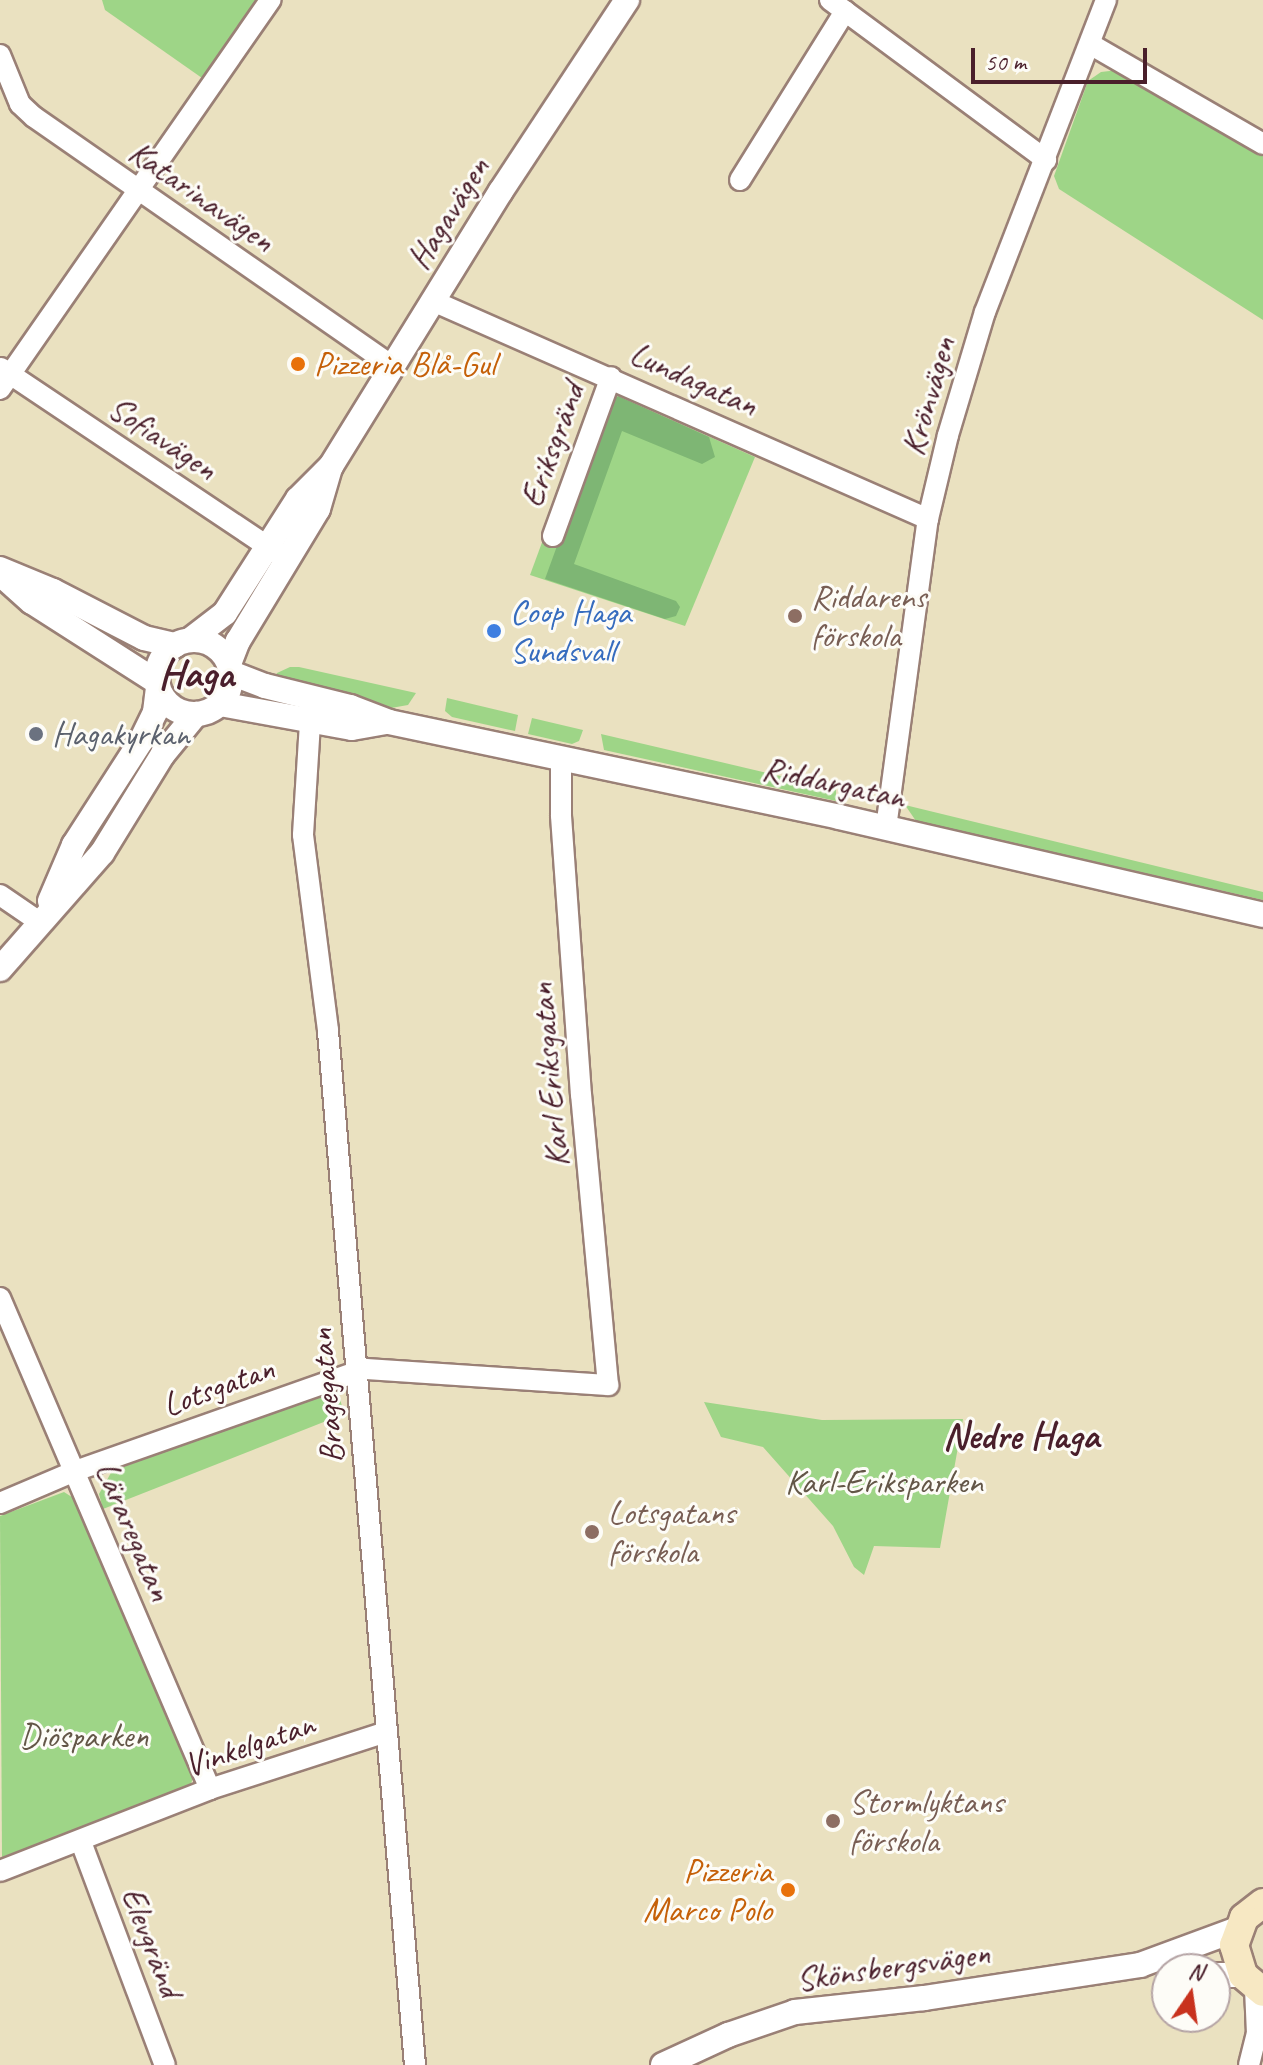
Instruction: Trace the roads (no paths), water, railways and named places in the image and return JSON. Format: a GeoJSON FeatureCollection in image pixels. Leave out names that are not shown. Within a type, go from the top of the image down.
{"type":"FeatureCollection","features":[{"type":"Feature","properties":{"kind":"main road"},"geometry":{"type":"LineString","coordinates":[[1244,1982],[1234,1945],[1238,1929],[1252,1909],[1263,1902]]}},
{"type":"Feature","properties":{"kind":"street"},"geometry":{"type":"LineString","coordinates":[[3,377],[270,0]]}},
{"type":"Feature","properties":{"kind":"street","name":"Hagavägen"},"geometry":{"type":"LineString","coordinates":[[183,642],[225,613],[298,499],[331,466],[627,0]]}},
{"type":"Feature","properties":{"kind":"street","name":"Krönvägen"},"geometry":{"type":"LineString","coordinates":[[886,828],[928,519],[948,435],[985,312],[1106,0]]}},
{"type":"Feature","properties":{"kind":"street"},"geometry":{"type":"LineString","coordinates":[[740,180],[838,6],[1046,160]]}},
{"type":"Feature","properties":{"kind":"street"},"geometry":{"type":"LineString","coordinates":[[1090,44],[1263,144]]}},
{"type":"Feature","properties":{"kind":"street","name":"Katarinavägen"},"geometry":{"type":"LineString","coordinates":[[0,55],[20,104],[136,190],[394,367]]}},
{"type":"Feature","properties":{"kind":"street","name":"Lundagatan"},"geometry":{"type":"LineString","coordinates":[[433,301],[928,519]]}},
{"type":"Feature","properties":{"kind":"street","name":"Sofiavägen"},"geometry":{"type":"LineString","coordinates":[[3,377],[290,561]]}},
{"type":"Feature","properties":{"kind":"street","name":"Eriksgränd"},"geometry":{"type":"LineString","coordinates":[[553,536],[611,377]]}},
{"type":"Feature","properties":{"kind":"street","name":"Hagavägen"},"geometry":{"type":"LineString","coordinates":[[230,669],[238,641],[290,561],[318,509],[331,466]]}},
{"type":"Feature","properties":{"kind":"street"},"geometry":{"type":"LineString","coordinates":[[0,572],[53,591],[144,638],[213,645],[230,669],[228,693],[220,704],[196,714],[163,754],[102,853],[0,969]]}},
{"type":"Feature","properties":{"kind":"street"},"geometry":{"type":"LineString","coordinates":[[0,572],[32,602],[158,685],[173,708],[196,714]]}},
{"type":"Feature","properties":{"kind":"street"},"geometry":{"type":"LineString","coordinates":[[41,923],[74,845],[141,741],[155,712],[162,659],[183,642]]}},
{"type":"Feature","properties":{"kind":"street","name":"Riddargatan"},"geometry":{"type":"LineString","coordinates":[[230,669],[265,686],[350,707],[389,722],[886,828],[1263,915]]}},
{"type":"Feature","properties":{"kind":"street","name":"Riddargatan"},"geometry":{"type":"LineString","coordinates":[[220,704],[310,723],[352,728],[389,722]]}},
{"type":"Feature","properties":{"kind":"street","name":"Bragegatan"},"geometry":{"type":"LineString","coordinates":[[310,723],[303,835],[328,1031],[415,2065]]}},
{"type":"Feature","properties":{"kind":"street","name":"Karl Eriksgatan"},"geometry":{"type":"LineString","coordinates":[[561,759],[561,815],[579,1064],[608,1385]]}},
{"type":"Feature","properties":{"kind":"street"},"geometry":{"type":"LineString","coordinates":[[0,895],[41,923]]}},
{"type":"Feature","properties":{"kind":"street","name":"Läraregatan"},"geometry":{"type":"LineString","coordinates":[[0,1298],[210,1789]]}},
{"type":"Feature","properties":{"kind":"street","name":"Lotsgatan"},"geometry":{"type":"LineString","coordinates":[[0,1503],[75,1471],[356,1371],[608,1385]]}},
{"type":"Feature","properties":{"kind":"street","name":"Vinkelgatan"},"geometry":{"type":"LineString","coordinates":[[0,1871],[81,1842],[210,1789],[386,1732]]}},
{"type":"Feature","properties":{"kind":"street","name":"Elevgränd"},"geometry":{"type":"LineString","coordinates":[[81,1842],[165,2065]]}},
{"type":"Feature","properties":{"kind":"street","name":"Skönsbergsvägen"},"geometry":{"type":"LineString","coordinates":[[663,2065],[728,2035],[795,2012],[924,1998],[1074,1972],[1140,1965],[1238,1929]]}},
{"type":"Feature","properties":{"kind":"street","name":"Skönsbergsvägen"},"geometry":{"type":"LineString","coordinates":[[1140,1965],[1151,1967]]}},
{"type":"Feature","properties":{"kind":"street"},"geometry":{"type":"LineString","coordinates":[[1244,1982],[1257,2034],[1249,2065]]}},
{"type":"Feature","properties":{"kind":"place","name":"Pizzeria Blå-Gul"},"geometry":{"type":"Point","coordinates":[298,364]}},
{"type":"Feature","properties":{"kind":"place","name":"Riddarens förskola"},"geometry":{"type":"Point","coordinates":[795,616]}},
{"type":"Feature","properties":{"kind":"place","name":"Coop Haga Sundsvall"},"geometry":{"type":"Point","coordinates":[494,631]}},
{"type":"Feature","properties":{"kind":"place","name":"Hagakyrkan"},"geometry":{"type":"Point","coordinates":[36,734]}},
{"type":"Feature","properties":{"kind":"place","name":"Lotsgatans förskola"},"geometry":{"type":"Point","coordinates":[592,1532]}},
{"type":"Feature","properties":{"kind":"place","name":"Stormlyktans förskola"},"geometry":{"type":"Point","coordinates":[833,1821]}},
{"type":"Feature","properties":{"kind":"place","name":"Pizzeria Marco Polo"},"geometry":{"type":"Point","coordinates":[788,1890]}},
{"type":"Feature","properties":{"kind":"district","name":"Haga"},"geometry":{"type":"Point","coordinates":[196,674]}},
{"type":"Feature","properties":{"kind":"district","name":"Nedre Haga"},"geometry":{"type":"Point","coordinates":[1021,1436]}},
{"type":"Feature","properties":{"kind":"park label","name":"Karl-Eriksparken"},"geometry":{"type":"Point","coordinates":[884,1482]}},
{"type":"Feature","properties":{"kind":"park label","name":"Diösparken"},"geometry":{"type":"Point","coordinates":[84,1736]}}]}
